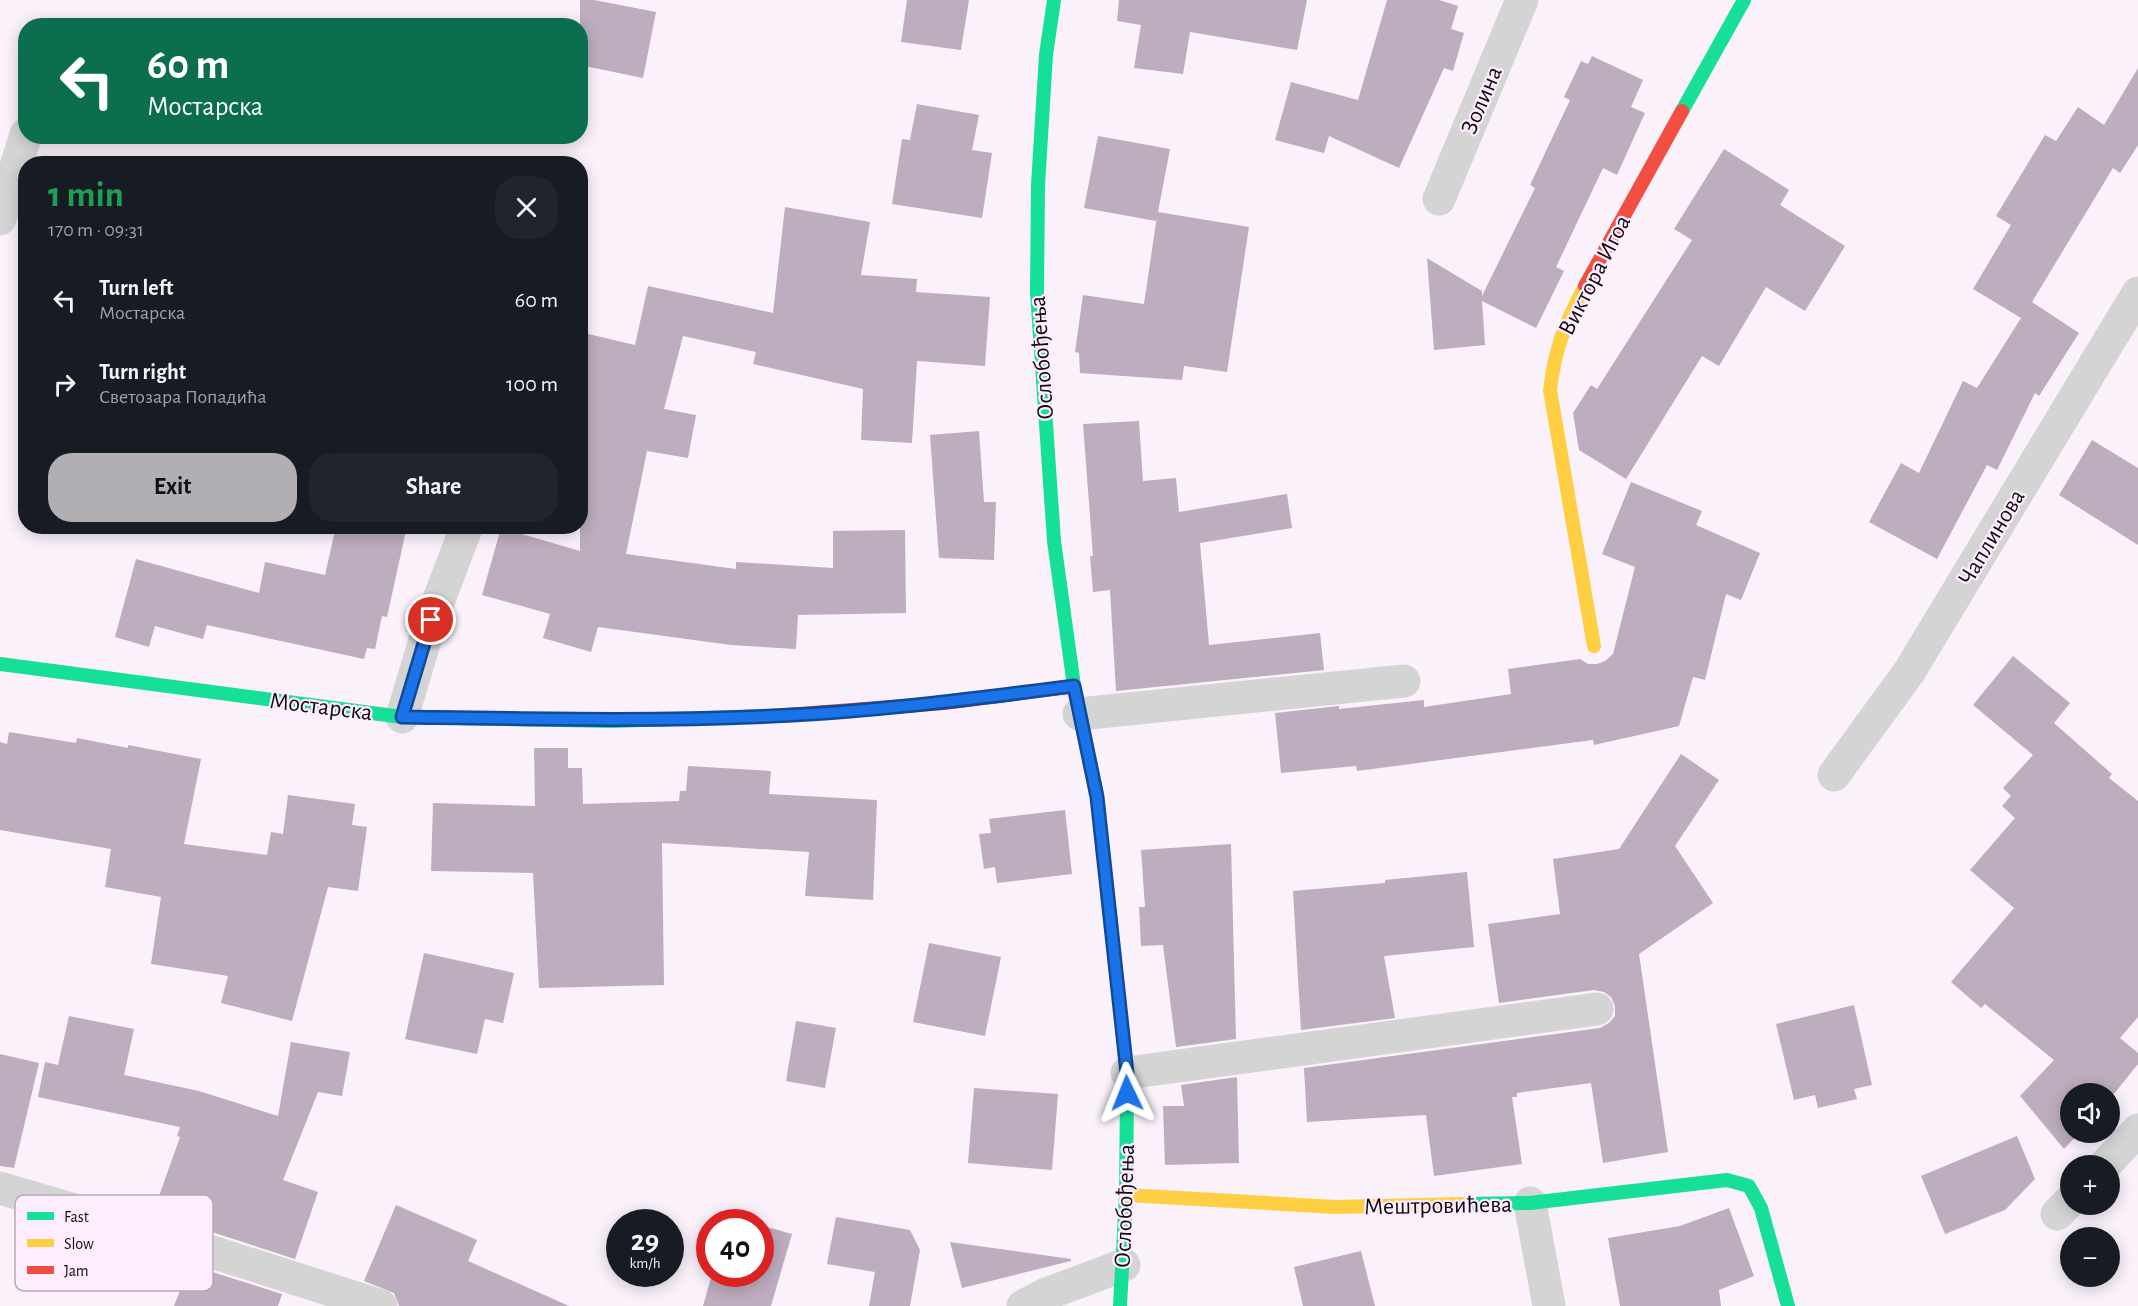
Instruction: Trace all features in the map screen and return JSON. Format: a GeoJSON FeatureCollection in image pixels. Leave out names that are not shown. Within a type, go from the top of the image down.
{"type":"FeatureCollection","features":[{"type":"Feature","properties":{"kind":"street","name":"Ослобођења"},"geometry":{"type":"LineString","coordinates":[[1054,0],[1046,55],[1038,184],[1037,292],[1054,541],[1077,700],[1097,797],[1127,1073],[1124,1265],[1120,1306]]}},
{"type":"Feature","properties":{"kind":"street","name":"Золина"},"geometry":{"type":"LineString","coordinates":[[1439,199],[1522,0]]}},
{"type":"Feature","properties":{"kind":"street","name":"Виктора Игоа"},"geometry":{"type":"LineString","coordinates":[[1594,646],[1550,390],[1554,357],[1568,317],[1744,0]]}},
{"type":"Feature","properties":{"kind":"street"},"geometry":{"type":"LineString","coordinates":[[0,219],[18,160]]}},
{"type":"Feature","properties":{"kind":"street","name":"Чаплинова"},"geometry":{"type":"LineString","coordinates":[[1834,775],[1909,672],[2138,293]]}},
{"type":"Feature","properties":{"kind":"street"},"geometry":{"type":"LineString","coordinates":[[402,717],[431,620],[464,534]]}},
{"type":"Feature","properties":{"kind":"street","name":"Мостарска"},"geometry":{"type":"LineString","coordinates":[[0,664],[402,717],[611,721],[793,715],[944,703],[1077,700]]}},
{"type":"Feature","properties":{"kind":"street"},"geometry":{"type":"LineString","coordinates":[[1077,700],[1404,681]]}},
{"type":"Feature","properties":{"kind":"street"},"geometry":{"type":"LineString","coordinates":[[1127,1073],[1597,1009]]}},
{"type":"Feature","properties":{"kind":"street"},"geometry":{"type":"LineString","coordinates":[[2114,1155],[2138,1130]]}},
{"type":"Feature","properties":{"kind":"street","name":"Мештровићева"},"geometry":{"type":"LineString","coordinates":[[1126,1195],[1336,1207],[1530,1203],[1727,1180],[1749,1186],[1761,1208],[1788,1306]]}},
{"type":"Feature","properties":{"kind":"street"},"geometry":{"type":"LineString","coordinates":[[0,1188],[24,1195]]}},
{"type":"Feature","properties":{"kind":"street"},"geometry":{"type":"LineString","coordinates":[[1530,1203],[1549,1306]]}},
{"type":"Feature","properties":{"kind":"street"},"geometry":{"type":"LineString","coordinates":[[213,1252],[381,1306]]}},
{"type":"Feature","properties":{"kind":"street"},"geometry":{"type":"LineString","coordinates":[[1023,1306],[1044,1294],[1124,1265]]}},
{"type":"Feature","properties":{"kind":"building"},"geometry":{"type":"Polygon","coordinates":[[[580,0],[594,0],[656,12],[643,78],[588,67],[588,18],[580,18],[580,0]]]}},
{"type":"Feature","properties":{"kind":"building"},"geometry":{"type":"Polygon","coordinates":[[[907,0],[969,0],[961,50],[901,42],[907,0]]]}},
{"type":"Feature","properties":{"kind":"building"},"geometry":{"type":"Polygon","coordinates":[[[1119,0],[1307,0],[1297,50],[1190,32],[1183,74],[1134,68],[1141,25],[1117,21],[1119,0]]]}},
{"type":"Feature","properties":{"kind":"building"},"geometry":{"type":"Polygon","coordinates":[[[1387,0],[1439,0],[1458,6],[1451,29],[1464,33],[1453,71],[1444,68],[1399,168],[1329,136],[1324,153],[1275,140],[1291,82],[1358,100],[1387,0]]]}},
{"type":"Feature","properties":{"kind":"building"},"geometry":{"type":"Polygon","coordinates":[[[1592,56],[1643,80],[1631,107],[1645,113],[1617,175],[1603,168],[1556,267],[1564,271],[1536,328],[1482,301],[1485,345],[1434,350],[1427,258],[1482,291],[1482,296],[1535,188],[1530,185],[1570,100],[1564,97],[1581,61],[1588,64],[1592,56]]]}},
{"type":"Feature","properties":{"kind":"building"},"geometry":{"type":"Polygon","coordinates":[[[2138,68],[2138,145],[2120,173],[2113,168],[2032,302],[2079,333],[2039,396],[2035,393],[1997,470],[1987,465],[1937,559],[1869,522],[1901,463],[1919,473],[1963,381],[1977,388],[2021,318],[1973,289],[2011,225],[1996,216],[2045,135],[2056,141],[2078,107],[2104,125],[2138,68]]]}},
{"type":"Feature","properties":{"kind":"building"},"geometry":{"type":"Polygon","coordinates":[[[917,104],[979,115],[972,150],[992,153],[982,218],[892,204],[902,139],[910,140],[917,104]]]}},
{"type":"Feature","properties":{"kind":"building"},"geometry":{"type":"Polygon","coordinates":[[[1098,136],[1170,149],[1158,212],[1249,227],[1227,372],[1184,366],[1182,380],[1080,373],[1079,353],[1075,352],[1083,295],[1144,304],[1157,216],[1156,221],[1084,208],[1098,136]]]}},
{"type":"Feature","properties":{"kind":"building"},"geometry":{"type":"Polygon","coordinates":[[[1724,149],[1789,190],[1780,205],[1845,246],[1805,311],[1766,287],[1719,366],[1702,356],[1626,479],[1579,450],[1573,413],[1591,385],[1597,389],[1692,240],[1674,229],[1724,149]]]}},
{"type":"Feature","properties":{"kind":"building"},"geometry":{"type":"Polygon","coordinates":[[[785,207],[870,222],[861,275],[917,279],[916,292],[990,297],[985,366],[917,361],[912,443],[861,440],[863,389],[753,364],[756,352],[683,336],[664,409],[696,415],[688,458],[647,451],[626,554],[736,569],[736,562],[833,568],[833,531],[905,530],[906,613],[798,615],[796,649],[731,645],[598,627],[591,652],[543,638],[550,614],[482,595],[499,534],[522,534],[580,551],[580,534],[588,534],[588,334],[635,345],[648,286],[773,313],[785,207]]]}},
{"type":"Feature","properties":{"kind":"building"},"geometry":{"type":"Polygon","coordinates":[[[1139,421],[1143,481],[1176,478],[1179,512],[1287,494],[1292,528],[1200,543],[1209,645],[1320,633],[1324,670],[1116,691],[1110,590],[1093,592],[1090,556],[1093,556],[1083,424],[1139,421]]]}},
{"type":"Feature","properties":{"kind":"building"},"geometry":{"type":"Polygon","coordinates":[[[979,431],[984,502],[996,502],[994,560],[939,558],[930,435],[979,431]]]}},
{"type":"Feature","properties":{"kind":"building"},"geometry":{"type":"Polygon","coordinates":[[[2092,440],[2138,468],[2138,545],[2059,495],[2092,440]]]}},
{"type":"Feature","properties":{"kind":"building"},"geometry":{"type":"Polygon","coordinates":[[[1631,482],[1702,511],[1696,525],[1760,553],[1741,600],[1726,594],[1705,680],[1693,677],[1679,726],[1594,745],[1593,740],[1357,771],[1356,766],[1281,773],[1275,713],[1424,700],[1424,707],[1511,694],[1508,669],[1580,659],[1588,664],[1605,661],[1613,654],[1635,567],[1602,554],[1631,482]]]}},
{"type":"Feature","properties":{"kind":"building"},"geometry":{"type":"Polygon","coordinates":[[[334,534],[405,534],[387,617],[382,616],[375,649],[367,648],[364,659],[207,625],[203,639],[155,626],[149,647],[115,637],[136,559],[259,593],[265,562],[325,575],[334,534]]]}},
{"type":"Feature","properties":{"kind":"building"},"geometry":{"type":"Polygon","coordinates":[[[2013,656],[2070,703],[2054,723],[2112,774],[2109,778],[2138,801],[2138,1017],[2120,1038],[2138,1053],[2138,1064],[2120,1086],[2120,1083],[2060,1083],[2060,1143],[2070,1143],[2064,1149],[2020,1096],[2054,1060],[1985,1004],[1981,1008],[1951,982],[2014,908],[1970,870],[2015,818],[2002,806],[2011,796],[2003,788],[2033,755],[1973,705],[2013,656]]]}},
{"type":"Feature","properties":{"kind":"building"},"geometry":{"type":"Polygon","coordinates":[[[9,732],[76,743],[77,738],[128,748],[128,745],[201,759],[184,844],[267,855],[271,832],[283,834],[288,795],[355,804],[352,825],[367,827],[358,891],[328,887],[292,1021],[221,1003],[228,976],[151,964],[161,897],[105,887],[111,849],[0,830],[0,742],[7,744],[9,732]]]}},
{"type":"Feature","properties":{"kind":"building"},"geometry":{"type":"Polygon","coordinates":[[[534,748],[568,748],[568,768],[582,768],[583,804],[679,801],[680,791],[686,791],[688,766],[771,771],[769,794],[877,800],[873,900],[805,896],[809,852],[662,843],[664,985],[539,988],[533,873],[431,871],[433,803],[535,806],[534,748]]]}},
{"type":"Feature","properties":{"kind":"building"},"geometry":{"type":"Polygon","coordinates":[[[1681,754],[1719,780],[1675,846],[1713,903],[1639,954],[1668,1152],[1603,1163],[1591,1083],[1517,1093],[1517,1097],[1512,1097],[1522,1164],[1434,1176],[1426,1115],[1307,1122],[1304,1068],[1600,1028],[1609,1023],[1615,1016],[1615,1006],[1611,997],[1604,992],[1594,990],[1499,1003],[1488,924],[1560,914],[1553,859],[1619,849],[1681,754]]]}},
{"type":"Feature","properties":{"kind":"building"},"geometry":{"type":"Polygon","coordinates":[[[1065,810],[1072,874],[997,883],[995,867],[984,869],[979,834],[991,833],[989,819],[1065,810]]]}},
{"type":"Feature","properties":{"kind":"building"},"geometry":{"type":"Polygon","coordinates":[[[1231,844],[1236,1039],[1176,1047],[1163,945],[1141,946],[1139,907],[1145,907],[1141,850],[1231,844]]]}},
{"type":"Feature","properties":{"kind":"building"},"geometry":{"type":"Polygon","coordinates":[[[1467,872],[1474,947],[1384,956],[1395,1018],[1301,1030],[1293,891],[1385,883],[1385,880],[1467,872]]]}},
{"type":"Feature","properties":{"kind":"building"},"geometry":{"type":"Polygon","coordinates":[[[929,943],[1001,957],[985,1036],[913,1022],[929,943]]]}},
{"type":"Feature","properties":{"kind":"building"},"geometry":{"type":"Polygon","coordinates":[[[424,953],[514,973],[503,1023],[485,1019],[477,1054],[405,1039],[424,953]]]}},
{"type":"Feature","properties":{"kind":"building"},"geometry":{"type":"Polygon","coordinates":[[[1854,1005],[1872,1085],[1854,1089],[1857,1099],[1818,1108],[1815,1095],[1794,1100],[1776,1024],[1854,1005]]]}},
{"type":"Feature","properties":{"kind":"building"},"geometry":{"type":"Polygon","coordinates":[[[69,1016],[134,1029],[124,1075],[199,1091],[278,1116],[291,1042],[350,1052],[342,1096],[318,1092],[283,1180],[318,1192],[295,1259],[213,1232],[213,1195],[159,1195],[180,1137],[177,1136],[180,1127],[38,1097],[45,1062],[58,1065],[69,1016]]]}},
{"type":"Feature","properties":{"kind":"building"},"geometry":{"type":"Polygon","coordinates":[[[796,1021],[836,1028],[825,1088],[786,1081],[796,1021]]]}},
{"type":"Feature","properties":{"kind":"building"},"geometry":{"type":"Polygon","coordinates":[[[0,1054],[39,1063],[14,1168],[0,1166],[0,1054]]]}},
{"type":"Feature","properties":{"kind":"building"},"geometry":{"type":"Polygon","coordinates":[[[1237,1077],[1239,1163],[1165,1165],[1163,1106],[1184,1106],[1181,1085],[1237,1077]]]}},
{"type":"Feature","properties":{"kind":"building"},"geometry":{"type":"Polygon","coordinates":[[[974,1088],[1058,1094],[1052,1170],[968,1163],[974,1088]]]}},
{"type":"Feature","properties":{"kind":"building"},"geometry":{"type":"Polygon","coordinates":[[[2017,1136],[2035,1179],[2005,1210],[1945,1234],[1921,1176],[2017,1136]]]}},
{"type":"Feature","properties":{"kind":"building"},"geometry":{"type":"Polygon","coordinates":[[[396,1205],[477,1240],[468,1261],[569,1306],[399,1306],[394,1293],[364,1281],[396,1205]]]}},
{"type":"Feature","properties":{"kind":"building"},"geometry":{"type":"Polygon","coordinates":[[[1729,1208],[1754,1276],[1719,1290],[1721,1306],[1620,1306],[1608,1238],[1680,1226],[1729,1208]]]}},
{"type":"Feature","properties":{"kind":"building"},"geometry":{"type":"Polygon","coordinates":[[[836,1217],[910,1230],[920,1250],[910,1306],[869,1306],[875,1272],[827,1264],[836,1217]]]}},
{"type":"Feature","properties":{"kind":"building"},"geometry":{"type":"Polygon","coordinates":[[[774,1229],[792,1234],[771,1306],[703,1306],[708,1287],[774,1287],[774,1229]]]}},
{"type":"Feature","properties":{"kind":"building"},"geometry":{"type":"Polygon","coordinates":[[[950,1242],[1071,1259],[1071,1261],[962,1288],[950,1242]]]}},
{"type":"Feature","properties":{"kind":"building"},"geometry":{"type":"Polygon","coordinates":[[[1361,1251],[1375,1306],[1303,1306],[1294,1267],[1361,1251]]]}},
{"type":"Feature","properties":{"kind":"building"},"geometry":{"type":"Polygon","coordinates":[[[213,1272],[282,1294],[278,1306],[174,1306],[180,1291],[213,1291],[213,1272]]]}},
{"type":"Feature","properties":{"kind":"traffic: fast"},"geometry":{"type":"LineString","coordinates":[[1054,0],[1046,55],[1038,185],[1037,292],[1054,541],[1074,686],[1097,795]]}},
{"type":"Feature","properties":{"kind":"traffic: fast"},"geometry":{"type":"LineString","coordinates":[[1682,111],[1744,0]]}},
{"type":"Feature","properties":{"kind":"traffic: fast"},"geometry":{"type":"LineString","coordinates":[[0,664],[402,717],[611,721],[773,716]]}},
{"type":"Feature","properties":{"kind":"traffic: fast"},"geometry":{"type":"LineString","coordinates":[[1120,1306],[1126,1195],[1127,1093]]}},
{"type":"Feature","properties":{"kind":"traffic: fast"},"geometry":{"type":"LineString","coordinates":[[1464,1204],[1530,1203],[1727,1180],[1749,1186],[1761,1208],[1788,1306]]}},
{"type":"Feature","properties":{"kind":"traffic: slow"},"geometry":{"type":"LineString","coordinates":[[1585,286],[1562,336],[1550,390],[1594,646]]}},
{"type":"Feature","properties":{"kind":"traffic: slow"},"geometry":{"type":"LineString","coordinates":[[1097,795],[1127,1073],[1127,1093]]}},
{"type":"Feature","properties":{"kind":"traffic: slow"},"geometry":{"type":"LineString","coordinates":[[1126,1195],[1336,1207],[1464,1204]]}},
{"type":"Feature","properties":{"kind":"traffic: jam"},"geometry":{"type":"LineString","coordinates":[[1585,286],[1682,111]]}},
{"type":"Feature","properties":{"kind":"traffic: jam"},"geometry":{"type":"LineString","coordinates":[[773,716],[944,703],[1074,686]]}},
{"type":"Feature","properties":{"kind":"route"},"geometry":{"type":"LineString","coordinates":[[431,620],[402,717],[611,721],[793,715],[944,703],[1074,686],[1097,797],[1127,1073],[1127,1093]]}}]}
